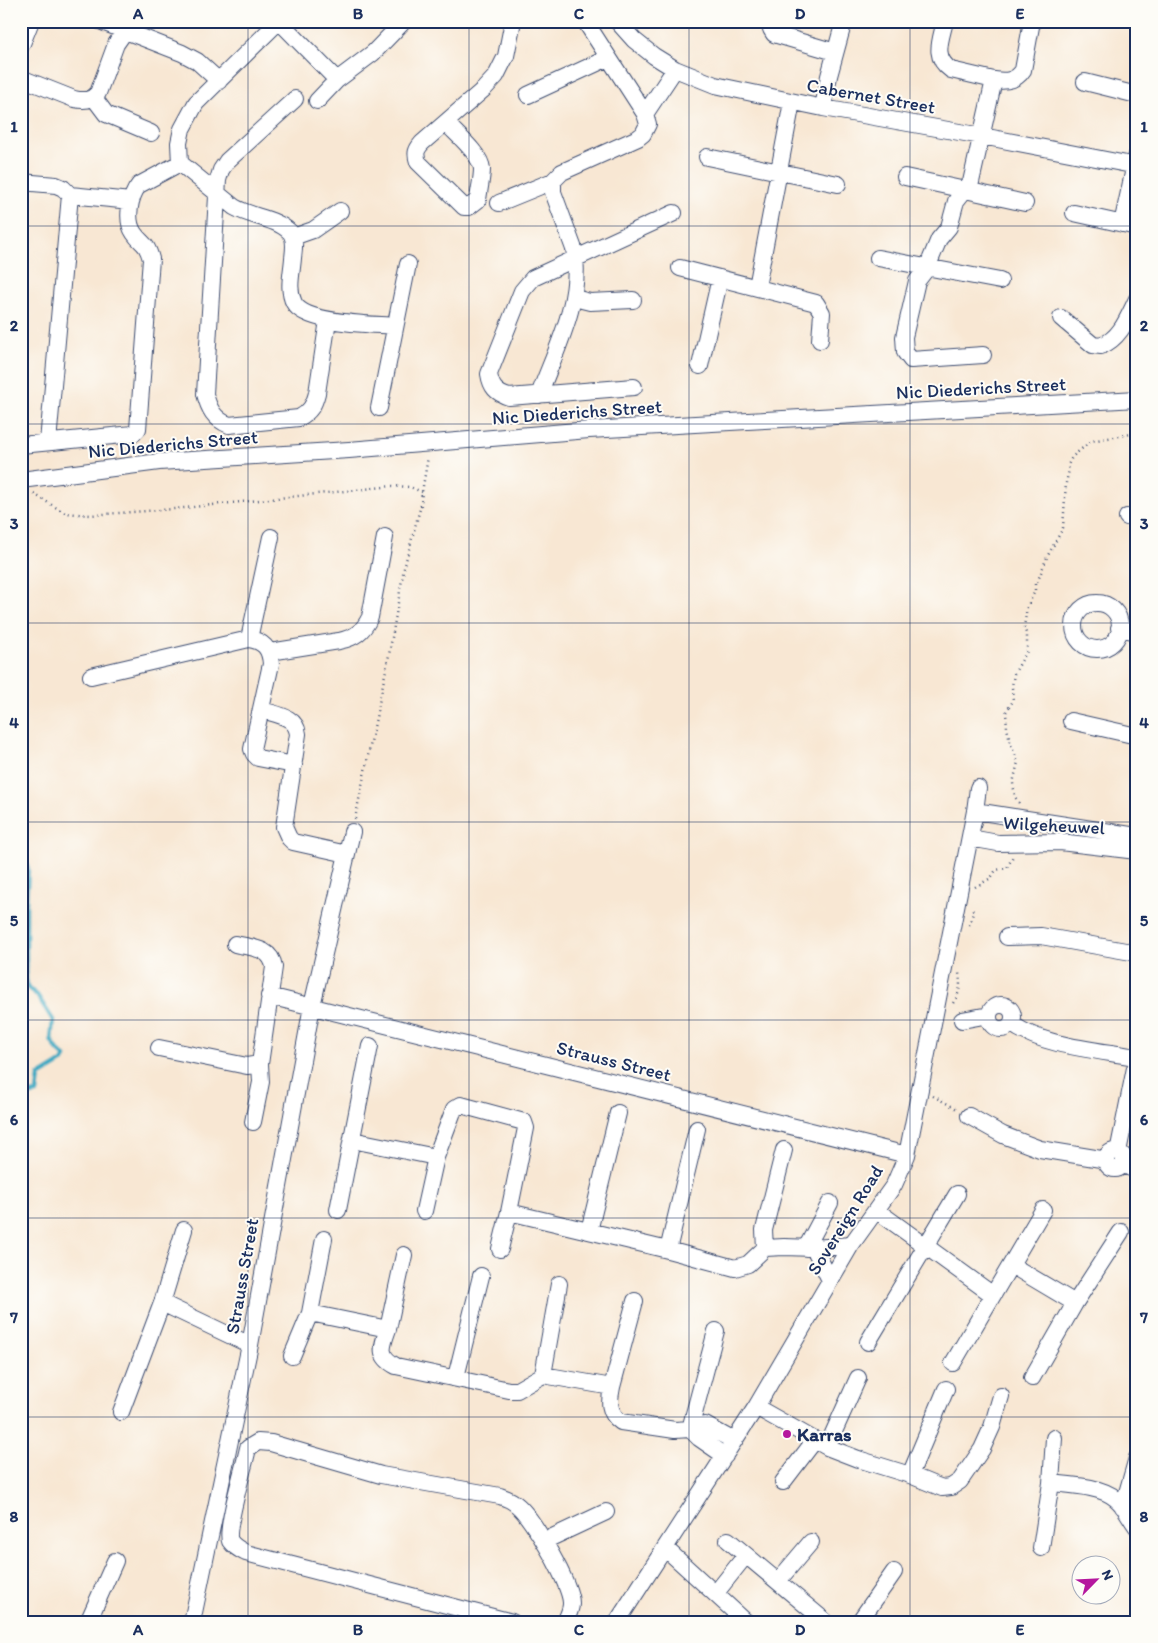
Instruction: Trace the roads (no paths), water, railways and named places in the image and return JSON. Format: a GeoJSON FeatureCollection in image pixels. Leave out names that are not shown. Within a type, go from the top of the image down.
{"type":"FeatureCollection","features":[{"type":"Feature","properties":{"kind":"street"},"geometry":{"type":"LineString","coordinates":[[21,46],[31,21]]}},
{"type":"Feature","properties":{"kind":"street"},"geometry":{"type":"LineString","coordinates":[[100,21],[129,26],[197,61],[219,81]]}},
{"type":"Feature","properties":{"kind":"street"},"geometry":{"type":"LineString","coordinates":[[337,80],[279,21],[196,103],[182,129],[179,143],[180,163],[244,213],[275,223],[293,237],[293,262],[290,285],[294,304],[300,310],[328,320],[396,326]]}},
{"type":"Feature","properties":{"kind":"street"},"geometry":{"type":"LineString","coordinates":[[446,123],[474,152],[481,163],[478,200],[469,206],[464,207],[418,162],[415,154],[422,143],[496,76],[506,56],[513,21]]}},
{"type":"Feature","properties":{"kind":"street"},"geometry":{"type":"LineString","coordinates":[[499,203],[553,181],[562,172],[638,138],[647,129],[648,124],[645,114],[585,21]]}},
{"type":"Feature","properties":{"kind":"street","name":"Cabernet Street"},"geometry":{"type":"LineString","coordinates":[[618,21],[634,40],[675,69],[715,85],[823,108],[1136,162]]}},
{"type":"Feature","properties":{"kind":"street"},"geometry":{"type":"LineString","coordinates":[[770,21],[774,34],[835,52]]}},
{"type":"Feature","properties":{"kind":"street"},"geometry":{"type":"LineString","coordinates":[[823,108],[844,21]]}},
{"type":"Feature","properties":{"kind":"street"},"geometry":{"type":"LineString","coordinates":[[945,21],[939,50],[945,66],[951,70],[1004,82],[1011,80],[1024,70],[1032,21]]}},
{"type":"Feature","properties":{"kind":"street"},"geometry":{"type":"LineString","coordinates":[[317,101],[337,80],[373,53],[399,23]]}},
{"type":"Feature","properties":{"kind":"street"},"geometry":{"type":"LineString","coordinates":[[21,78],[74,99],[83,101],[94,98],[98,93],[116,44],[129,26]]}},
{"type":"Feature","properties":{"kind":"street"},"geometry":{"type":"LineString","coordinates":[[528,95],[608,58]]}},
{"type":"Feature","properties":{"kind":"street"},"geometry":{"type":"LineString","coordinates":[[645,114],[675,69]]}},
{"type":"Feature","properties":{"kind":"street"},"geometry":{"type":"LineString","coordinates":[[982,355],[916,361],[908,358],[905,352],[904,337],[917,282],[927,268],[939,239],[949,227],[956,201],[971,182],[994,80]]}},
{"type":"Feature","properties":{"kind":"street"},"geometry":{"type":"LineString","coordinates":[[1085,82],[1137,95]]}},
{"type":"Feature","properties":{"kind":"street"},"geometry":{"type":"LineString","coordinates":[[94,98],[106,114],[151,133]]}},
{"type":"Feature","properties":{"kind":"street"},"geometry":{"type":"LineString","coordinates":[[295,99],[227,161],[221,170],[217,193],[205,394],[208,404],[220,422],[229,426],[299,418],[306,414],[314,405],[317,393],[328,320]]}},
{"type":"Feature","properties":{"kind":"street"},"geometry":{"type":"LineString","coordinates":[[757,287],[792,102]]}},
{"type":"Feature","properties":{"kind":"street"},"geometry":{"type":"LineString","coordinates":[[707,157],[838,184]]}},
{"type":"Feature","properties":{"kind":"street"},"geometry":{"type":"LineString","coordinates":[[1074,213],[1130,226],[1136,162]]}},
{"type":"Feature","properties":{"kind":"street"},"geometry":{"type":"LineString","coordinates":[[21,445],[132,434],[138,429],[151,259],[148,249],[132,231],[129,222],[132,201],[134,191],[139,185],[180,163]]}},
{"type":"Feature","properties":{"kind":"street"},"geometry":{"type":"LineString","coordinates":[[905,177],[1025,203]]}},
{"type":"Feature","properties":{"kind":"street"},"geometry":{"type":"LineString","coordinates":[[539,395],[574,298],[576,259],[572,242],[553,192],[553,181]]}},
{"type":"Feature","properties":{"kind":"street"},"geometry":{"type":"LineString","coordinates":[[21,182],[56,185],[64,188],[70,195],[132,201]]}},
{"type":"Feature","properties":{"kind":"street"},"geometry":{"type":"LineString","coordinates":[[48,442],[70,195]]}},
{"type":"Feature","properties":{"kind":"street"},"geometry":{"type":"LineString","coordinates":[[293,237],[313,230],[340,211]]}},
{"type":"Feature","properties":{"kind":"street"},"geometry":{"type":"LineString","coordinates":[[634,387],[509,397],[501,395],[494,390],[489,374],[522,291],[533,278],[674,213]]}},
{"type":"Feature","properties":{"kind":"street"},"geometry":{"type":"LineString","coordinates":[[878,258],[1000,281]]}},
{"type":"Feature","properties":{"kind":"street"},"geometry":{"type":"LineString","coordinates":[[379,408],[408,264]]}},
{"type":"Feature","properties":{"kind":"street"},"geometry":{"type":"LineString","coordinates":[[680,268],[816,303],[822,313],[820,340]]}},
{"type":"Feature","properties":{"kind":"street"},"geometry":{"type":"LineString","coordinates":[[700,366],[720,278]]}},
{"type":"Feature","properties":{"kind":"street"},"geometry":{"type":"LineString","coordinates":[[574,298],[590,302],[633,300]]}},
{"type":"Feature","properties":{"kind":"street"},"geometry":{"type":"LineString","coordinates":[[1062,318],[1093,345],[1101,346],[1117,335],[1135,306]]}},
{"type":"Feature","properties":{"kind":"street","name":"Nic Diederichs Street"},"geometry":{"type":"LineString","coordinates":[[24,485],[159,462],[430,444],[589,430],[1137,399]]}},
{"type":"Feature","properties":{"kind":"street"},"geometry":{"type":"LineString","coordinates":[[249,639],[271,537]]}},
{"type":"Feature","properties":{"kind":"street"},"geometry":{"type":"LineString","coordinates":[[270,652],[349,639],[365,627],[370,617],[385,537]]}},
{"type":"Feature","properties":{"kind":"street"},"geometry":{"type":"LineString","coordinates":[[1119,628],[1137,632]]}},
{"type":"Feature","properties":{"kind":"street"},"geometry":{"type":"LineString","coordinates":[[91,676],[249,639],[263,643],[270,652],[272,664],[252,749],[258,758],[294,765]]}},
{"type":"Feature","properties":{"kind":"street"},"geometry":{"type":"LineString","coordinates":[[262,710],[290,719],[298,728],[284,828],[289,838],[294,842],[347,854]]}},
{"type":"Feature","properties":{"kind":"street"},"geometry":{"type":"LineString","coordinates":[[1071,721],[1137,736]]}},
{"type":"Feature","properties":{"kind":"street","name":"Sovereign Road"},"geometry":{"type":"LineString","coordinates":[[616,1622],[756,1407],[851,1245],[894,1184],[907,1155],[970,838],[978,788]]}},
{"type":"Feature","properties":{"kind":"street","name":"Wilgeheuwel"},"geometry":{"type":"LineString","coordinates":[[975,811],[1137,836]]}},
{"type":"Feature","properties":{"kind":"street","name":"Strauss Street"},"geometry":{"type":"LineString","coordinates":[[192,1622],[250,1345],[312,1006],[352,832]]}},
{"type":"Feature","properties":{"kind":"street","name":"Wilgeheuwel"},"geometry":{"type":"LineString","coordinates":[[970,838],[998,843],[1019,844],[1060,842],[1137,851]]}},
{"type":"Feature","properties":{"kind":"street"},"geometry":{"type":"LineString","coordinates":[[1007,937],[1041,936],[1137,953]]}},
{"type":"Feature","properties":{"kind":"street"},"geometry":{"type":"LineString","coordinates":[[235,944],[266,952],[270,955],[274,967],[260,1064],[261,1082],[253,1122]]}},
{"type":"Feature","properties":{"kind":"street"},"geometry":{"type":"LineString","coordinates":[[270,996],[312,1006]]}},
{"type":"Feature","properties":{"kind":"street"},"geometry":{"type":"LineString","coordinates":[[962,1020],[989,1015],[994,1006],[1004,1005],[1008,1006],[1014,1014],[1012,1024],[1029,1035],[1135,1061],[1121,1162],[1040,1149],[1003,1136],[969,1116]]}},
{"type":"Feature","properties":{"kind":"street","name":"Strauss Street"},"geometry":{"type":"LineString","coordinates":[[312,1006],[907,1155]]}},
{"type":"Feature","properties":{"kind":"street"},"geometry":{"type":"LineString","coordinates":[[338,1210],[370,1046]]}},
{"type":"Feature","properties":{"kind":"street"},"geometry":{"type":"LineString","coordinates":[[159,1048],[247,1066],[260,1064]]}},
{"type":"Feature","properties":{"kind":"street"},"geometry":{"type":"LineString","coordinates":[[424,1211],[436,1157],[454,1109],[461,1105],[524,1122],[526,1128],[500,1249]]}},
{"type":"Feature","properties":{"kind":"street"},"geometry":{"type":"LineString","coordinates":[[589,1231],[618,1113]]}},
{"type":"Feature","properties":{"kind":"street"},"geometry":{"type":"LineString","coordinates":[[668,1250],[697,1129]]}},
{"type":"Feature","properties":{"kind":"street"},"geometry":{"type":"LineString","coordinates":[[352,1140],[436,1157]]}},
{"type":"Feature","properties":{"kind":"street"},"geometry":{"type":"LineString","coordinates":[[765,1248],[764,1230],[784,1150]]}},
{"type":"Feature","properties":{"kind":"street"},"geometry":{"type":"LineString","coordinates":[[868,1342],[957,1194]]}},
{"type":"Feature","properties":{"kind":"street"},"geometry":{"type":"LineString","coordinates":[[810,1248],[830,1203]]}},
{"type":"Feature","properties":{"kind":"street"},"geometry":{"type":"LineString","coordinates":[[876,1210],[993,1294]]}},
{"type":"Feature","properties":{"kind":"street"},"geometry":{"type":"LineString","coordinates":[[953,1363],[1044,1210]]}},
{"type":"Feature","properties":{"kind":"street"},"geometry":{"type":"LineString","coordinates":[[509,1212],[735,1268],[748,1264],[765,1248],[810,1248],[851,1245]]}},
{"type":"Feature","properties":{"kind":"street"},"geometry":{"type":"LineString","coordinates":[[121,1412],[162,1303],[184,1230]]}},
{"type":"Feature","properties":{"kind":"street"},"geometry":{"type":"LineString","coordinates":[[1032,1378],[1075,1303],[1121,1232]]}},
{"type":"Feature","properties":{"kind":"street"},"geometry":{"type":"LineString","coordinates":[[292,1356],[310,1313],[324,1238]]}},
{"type":"Feature","properties":{"kind":"street"},"geometry":{"type":"LineString","coordinates":[[810,1248],[830,1280]]}},
{"type":"Feature","properties":{"kind":"street"},"geometry":{"type":"LineString","coordinates":[[404,1255],[388,1329],[382,1346],[386,1361],[396,1366],[456,1377],[509,1390],[518,1390],[543,1375],[612,1387]]}},
{"type":"Feature","properties":{"kind":"street"},"geometry":{"type":"LineString","coordinates":[[1011,1264],[1075,1303]]}},
{"type":"Feature","properties":{"kind":"street"},"geometry":{"type":"LineString","coordinates":[[456,1377],[481,1276]]}},
{"type":"Feature","properties":{"kind":"street"},"geometry":{"type":"LineString","coordinates":[[543,1375],[559,1284]]}},
{"type":"Feature","properties":{"kind":"street"},"geometry":{"type":"LineString","coordinates":[[635,1301],[610,1398],[610,1408],[614,1417],[621,1422],[675,1430],[690,1429],[702,1425],[708,1426],[734,1441]]}},
{"type":"Feature","properties":{"kind":"street"},"geometry":{"type":"LineString","coordinates":[[162,1303],[250,1345]]}},
{"type":"Feature","properties":{"kind":"street"},"geometry":{"type":"LineString","coordinates":[[310,1313],[388,1329]]}},
{"type":"Feature","properties":{"kind":"street"},"geometry":{"type":"LineString","coordinates":[[690,1429],[716,1331]]}},
{"type":"Feature","properties":{"kind":"street"},"geometry":{"type":"LineString","coordinates":[[783,1482],[821,1443],[858,1378]]}},
{"type":"Feature","properties":{"kind":"street"},"geometry":{"type":"LineString","coordinates":[[910,1475],[946,1389]]}},
{"type":"Feature","properties":{"kind":"street"},"geometry":{"type":"LineString","coordinates":[[756,1407],[821,1443],[858,1460],[910,1475],[942,1488],[951,1487],[960,1481],[982,1449],[992,1427],[1001,1396]]}},
{"type":"Feature","properties":{"kind":"street"},"geometry":{"type":"LineString","coordinates":[[690,1429],[699,1438],[725,1456]]}},
{"type":"Feature","properties":{"kind":"street"},"geometry":{"type":"LineString","coordinates":[[1041,1548],[1051,1483],[1054,1438]]}},
{"type":"Feature","properties":{"kind":"street"},"geometry":{"type":"LineString","coordinates":[[512,1622],[246,1553],[235,1547],[229,1537],[230,1524],[248,1448],[258,1442],[271,1443],[381,1475],[500,1496],[517,1504],[532,1520],[569,1592],[572,1603],[569,1614],[564,1622]]}},
{"type":"Feature","properties":{"kind":"street"},"geometry":{"type":"LineString","coordinates":[[1123,1507],[1137,1458]]}},
{"type":"Feature","properties":{"kind":"street"},"geometry":{"type":"LineString","coordinates":[[1051,1483],[1072,1485],[1103,1492],[1115,1498],[1137,1527]]}},
{"type":"Feature","properties":{"kind":"street"},"geometry":{"type":"LineString","coordinates":[[544,1541],[606,1512]]}},
{"type":"Feature","properties":{"kind":"street"},"geometry":{"type":"LineString","coordinates":[[728,1540],[826,1622]]}},
{"type":"Feature","properties":{"kind":"street"},"geometry":{"type":"LineString","coordinates":[[778,1581],[811,1542]]}},
{"type":"Feature","properties":{"kind":"street"},"geometry":{"type":"LineString","coordinates":[[665,1548],[746,1622]]}},
{"type":"Feature","properties":{"kind":"street"},"geometry":{"type":"LineString","coordinates":[[715,1594],[746,1555]]}},
{"type":"Feature","properties":{"kind":"street"},"geometry":{"type":"LineString","coordinates":[[90,1621],[115,1561]]}},
{"type":"Feature","properties":{"kind":"street"},"geometry":{"type":"LineString","coordinates":[[859,1622],[894,1572]]}},
{"type":"Feature","properties":{"kind":"waterway"},"geometry":{"type":"LineString","coordinates":[[21,846],[28,869],[26,979],[28,988],[37,995],[53,1020],[51,1040],[58,1051],[65,1057],[62,1062],[39,1076],[37,1093],[21,1096]]}},
{"type":"Feature","properties":{"kind":"place","name":"Karras"},"geometry":{"type":"Point","coordinates":[787,1434]}}]}
